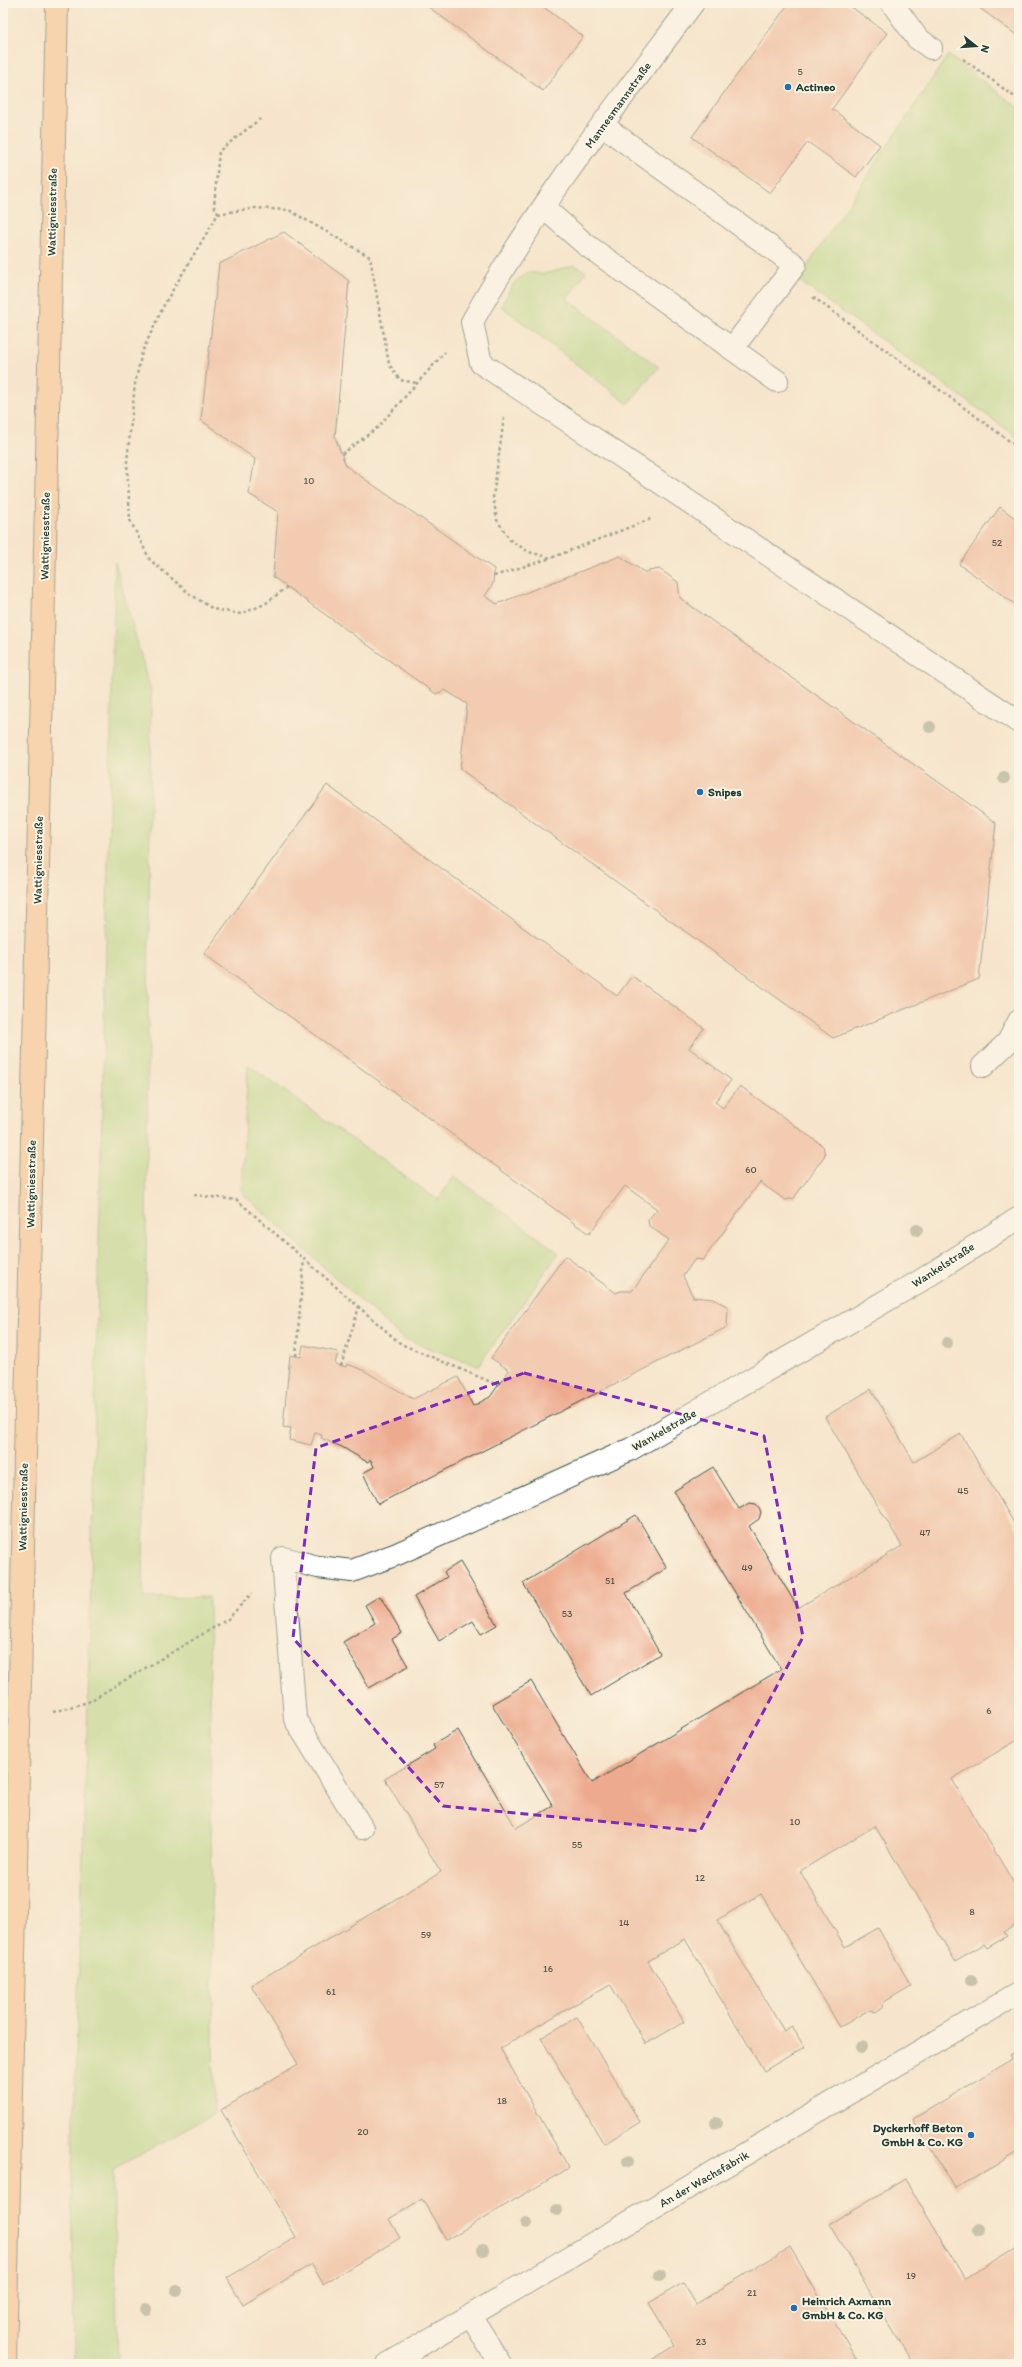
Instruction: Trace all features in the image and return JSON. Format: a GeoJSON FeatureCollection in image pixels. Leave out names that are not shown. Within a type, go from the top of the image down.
{"type":"FeatureCollection","features":[{"type":"Feature","properties":{"kind":"main road","name":"Wattigniesstraße"},"geometry":{"type":"LineString","coordinates":[[5,2364],[57,3]]}},
{"type":"Feature","properties":{"kind":"street","name":"Mannesmannstraße"},"geometry":{"type":"LineString","coordinates":[[472,322],[491,287],[544,208],[602,125],[693,3]]}},
{"type":"Feature","properties":{"kind":"street"},"geometry":{"type":"LineString","coordinates":[[892,3],[917,38],[932,48]]}},
{"type":"Feature","properties":{"kind":"street"},"geometry":{"type":"LineString","coordinates":[[602,125],[795,265],[732,349]]}},
{"type":"Feature","properties":{"kind":"street"},"geometry":{"type":"LineString","coordinates":[[544,208],[585,244],[777,381]]}},
{"type":"Feature","properties":{"kind":"street"},"geometry":{"type":"LineString","coordinates":[[472,322],[481,363],[1019,722]]}},
{"type":"Feature","properties":{"kind":"street"},"geometry":{"type":"LineString","coordinates":[[983,1066],[1008,1042],[1019,1021]]}},
{"type":"Feature","properties":{"kind":"street","name":"Wankelstraße"},"geometry":{"type":"LineString","coordinates":[[283,1558],[318,1567],[352,1571],[404,1551],[631,1449],[920,1281],[1018,1222]]}},
{"type":"Feature","properties":{"kind":"street"},"geometry":{"type":"LineString","coordinates":[[283,1558],[295,1718],[362,1828]]}},
{"type":"Feature","properties":{"kind":"street","name":"An der Wachsfabrik"},"geometry":{"type":"LineString","coordinates":[[388,2364],[1019,1993]]}},
{"type":"Feature","properties":{"kind":"street"},"geometry":{"type":"LineString","coordinates":[[471,2316],[500,2364]]}},
{"type":"Feature","properties":{"kind":"path"},"geometry":{"type":"LineString","coordinates":[[932,48],[949,50],[1019,100]]}},
{"type":"Feature","properties":{"kind":"path"},"geometry":{"type":"LineString","coordinates":[[218,214],[214,206],[219,151],[260,119]]}},
{"type":"Feature","properties":{"kind":"path"},"geometry":{"type":"LineString","coordinates":[[218,214],[255,208],[289,210],[370,257],[389,364],[400,380],[417,383]]}},
{"type":"Feature","properties":{"kind":"path"},"geometry":{"type":"LineString","coordinates":[[218,214],[165,303],[142,352],[135,384],[127,462],[130,520],[150,560],[190,594],[213,609],[241,614],[265,604],[287,587]]}},
{"type":"Feature","properties":{"kind":"path"},"geometry":{"type":"LineString","coordinates":[[786,277],[1019,448]]}},
{"type":"Feature","properties":{"kind":"path"},"geometry":{"type":"LineString","coordinates":[[342,454],[377,428],[472,322]]}},
{"type":"Feature","properties":{"kind":"path"},"geometry":{"type":"LineString","coordinates":[[509,382],[493,497],[497,520],[510,540],[529,552],[551,558]]}},
{"type":"Feature","properties":{"kind":"path"},"geometry":{"type":"LineString","coordinates":[[494,576],[551,558],[691,503]]}},
{"type":"Feature","properties":{"kind":"path"},"geometry":{"type":"LineString","coordinates":[[194,1195],[237,1200],[401,1344],[498,1385]]}},
{"type":"Feature","properties":{"kind":"path"},"geometry":{"type":"LineString","coordinates":[[296,1356],[304,1258]]}},
{"type":"Feature","properties":{"kind":"path"},"geometry":{"type":"LineString","coordinates":[[341,1366],[359,1307]]}},
{"type":"Feature","properties":{"kind":"path"},"geometry":{"type":"LineString","coordinates":[[18,1722],[88,1702],[228,1619],[283,1558]]}},
{"type":"Feature","properties":{"kind":"highlighted area"},"geometry":{"type":"Polygon","coordinates":[[[524,1373],[764,1436],[803,1637],[700,1831],[443,1806],[293,1638],[316,1448],[524,1373]]]}},
{"type":"Feature","properties":{"kind":"green space"},"geometry":{"type":"Polygon","coordinates":[[[948,55],[1019,108],[1019,438],[798,280],[948,55]]]}},
{"type":"Feature","properties":{"kind":"green space"},"geometry":{"type":"Polygon","coordinates":[[[575,265],[586,272],[567,299],[659,367],[628,404],[501,306],[514,283],[528,272],[544,274],[575,265]]]}},
{"type":"Feature","properties":{"kind":"green space"},"geometry":{"type":"Polygon","coordinates":[[[115,562],[151,692],[143,1598],[209,1597],[214,2114],[113,2170],[118,2364],[74,2364],[72,2172],[88,1702],[115,562]]]}},
{"type":"Feature","properties":{"kind":"green space"},"geometry":{"type":"Polygon","coordinates":[[[248,1065],[438,1200],[454,1176],[559,1253],[478,1366],[402,1338],[241,1192],[248,1065]]]}},
{"type":"Feature","properties":{"kind":"building"},"geometry":{"type":"Polygon","coordinates":[[[423,3],[538,3],[583,36],[543,91],[423,3]]]}},
{"type":"Feature","properties":{"kind":"building"},"geometry":{"type":"Polygon","coordinates":[[[789,3],[846,3],[887,33],[832,109],[880,145],[856,177],[808,142],[770,193],[692,137],[789,3]]]}},
{"type":"Feature","properties":{"kind":"building"},"geometry":{"type":"Polygon","coordinates":[[[973,3],[1019,3],[1019,37],[973,3]]]}},
{"type":"Feature","properties":{"kind":"building"},"geometry":{"type":"Polygon","coordinates":[[[284,232],[349,281],[335,437],[346,466],[494,569],[493,584],[485,596],[497,604],[620,556],[644,572],[659,569],[678,582],[680,598],[996,823],[979,979],[833,1038],[460,769],[467,704],[445,690],[436,694],[273,577],[278,512],[249,494],[255,459],[201,420],[219,264],[284,232]]]}},
{"type":"Feature","properties":{"kind":"building"},"geometry":{"type":"Polygon","coordinates":[[[1000,507],[1019,521],[1019,607],[959,564],[1000,507]]]}},
{"type":"Feature","properties":{"kind":"building"},"geometry":{"type":"Polygon","coordinates":[[[327,785],[617,996],[632,976],[704,1028],[689,1048],[731,1080],[715,1102],[723,1108],[740,1086],[823,1146],[825,1155],[794,1198],[785,1200],[760,1182],[703,1260],[695,1259],[683,1276],[693,1297],[714,1299],[728,1307],[727,1327],[378,1504],[363,1473],[374,1467],[371,1460],[367,1462],[342,1447],[321,1438],[322,1435],[315,1433],[311,1445],[289,1440],[291,1428],[283,1427],[290,1355],[301,1357],[303,1345],[338,1352],[335,1364],[346,1367],[347,1364],[363,1370],[413,1399],[458,1377],[473,1406],[490,1397],[509,1370],[491,1358],[565,1256],[616,1293],[621,1291],[632,1291],[669,1240],[649,1226],[648,1220],[657,1209],[625,1186],[589,1234],[204,954],[327,785]]]}},
{"type":"Feature","properties":{"kind":"building"},"geometry":{"type":"Polygon","coordinates":[[[871,1389],[914,1462],[961,1434],[1017,1528],[1019,1526],[1019,1739],[952,1779],[1019,1892],[1019,1923],[1004,1932],[1007,1936],[987,1948],[984,1944],[955,1961],[875,1826],[800,1871],[845,1947],[878,1928],[911,1986],[884,2002],[882,2007],[875,2012],[870,2010],[840,2027],[761,1894],[717,1920],[784,2031],[792,2026],[804,2047],[764,2071],[685,1939],[648,1961],[684,2022],[646,2044],[610,1984],[500,2048],[569,2168],[446,2240],[422,2199],[389,2219],[400,2238],[323,2284],[312,2264],[243,2305],[227,2278],[296,2237],[221,2110],[298,2064],[251,1985],[441,1872],[385,1779],[435,1749],[433,1745],[458,1730],[516,1828],[553,1806],[492,1704],[531,1681],[592,1783],[781,1669],[674,1491],[713,1467],[739,1509],[749,1503],[756,1504],[761,1512],[759,1519],[749,1526],[798,1608],[902,1546],[825,1417],[871,1389]]]}},
{"type":"Feature","properties":{"kind":"building"},"geometry":{"type":"Polygon","coordinates":[[[636,1515],[667,1568],[626,1593],[660,1654],[591,1696],[523,1583],[636,1515]]]}},
{"type":"Feature","properties":{"kind":"building"},"geometry":{"type":"Polygon","coordinates":[[[460,1562],[497,1625],[481,1634],[473,1621],[439,1641],[414,1597],[447,1577],[444,1572],[460,1562]]]}},
{"type":"Feature","properties":{"kind":"building"},"geometry":{"type":"Polygon","coordinates":[[[380,1596],[402,1633],[392,1639],[408,1666],[369,1688],[343,1642],[375,1623],[365,1605],[380,1596]]]}},
{"type":"Feature","properties":{"kind":"building"},"geometry":{"type":"Polygon","coordinates":[[[577,2017],[640,2122],[604,2144],[541,2038],[577,2017]]]}},
{"type":"Feature","properties":{"kind":"building","name":"Dyckerhoff Beton GmbH & Co. KG"},"geometry":{"type":"Polygon","coordinates":[[[1019,2049],[1019,2151],[955,2189],[913,2119],[1013,2059],[1010,2054],[1019,2049]]]}},
{"type":"Feature","properties":{"kind":"building"},"geometry":{"type":"Polygon","coordinates":[[[905,2179],[965,2279],[1019,2246],[1019,2364],[913,2364],[829,2224],[905,2179]]]}},
{"type":"Feature","properties":{"kind":"building"},"geometry":{"type":"Polygon","coordinates":[[[790,2247],[859,2364],[645,2364],[675,2346],[649,2303],[683,2283],[696,2304],[790,2247]]]}},
{"type":"Feature","properties":{"kind":"place","name":"Actineo"},"geometry":{"type":"Point","coordinates":[788,87]}},
{"type":"Feature","properties":{"kind":"place","name":"Snipes"},"geometry":{"type":"Point","coordinates":[700,792]}},
{"type":"Feature","properties":{"kind":"place","name":"Dyckerhoff Beton GmbH & Co. KG"},"geometry":{"type":"Point","coordinates":[971,2135]}},
{"type":"Feature","properties":{"kind":"place","name":"Heinrich Axmann GmbH & Co. KG"},"geometry":{"type":"Point","coordinates":[794,2308]}}]}
